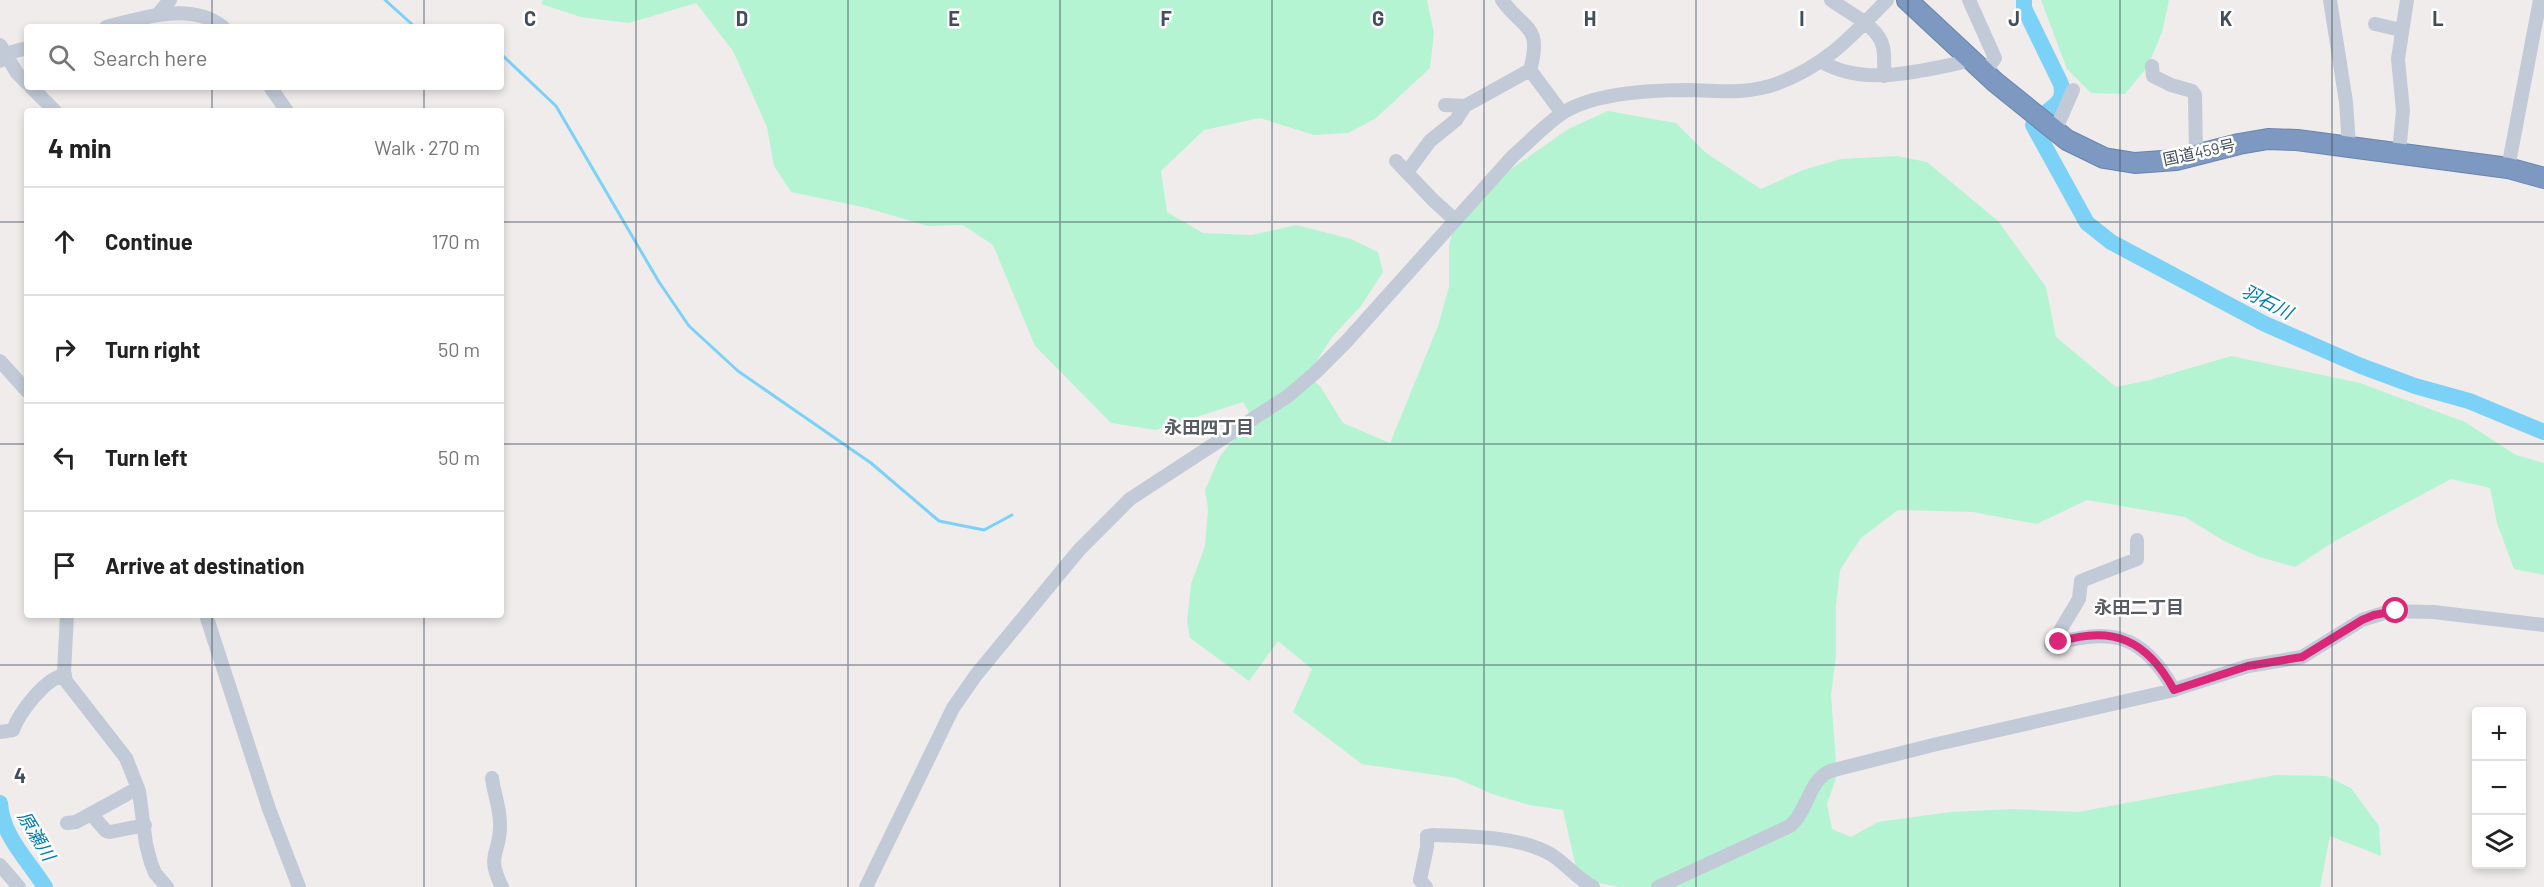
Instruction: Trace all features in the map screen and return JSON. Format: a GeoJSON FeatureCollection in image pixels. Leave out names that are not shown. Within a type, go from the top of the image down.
{"type":"FeatureCollection","features":[{"type":"Feature","properties":{"kind":"highway","name":"国道459号"},"geometry":{"type":"LineString","coordinates":[[1907,0],[1985,72],[2055,131],[2067,140],[2095,153],[2135,163],[2176,160],[2268,139],[2349,145],[2399,152],[2508,168],[2544,178]]}},
{"type":"Feature","properties":{"kind":"street"},"geometry":{"type":"LineString","coordinates":[[159,13],[170,0]]}},
{"type":"Feature","properties":{"kind":"street"},"geometry":{"type":"LineString","coordinates":[[1445,105],[1465,105],[1530,70],[1534,52],[1533,39],[1523,21],[1502,0]]}},
{"type":"Feature","properties":{"kind":"street"},"geometry":{"type":"LineString","coordinates":[[1831,0],[1864,23],[1881,40],[1884,49],[1884,76]]}},
{"type":"Feature","properties":{"kind":"street"},"geometry":{"type":"LineString","coordinates":[[866,887],[953,708],[976,675],[1079,550],[1130,499],[1243,427],[1306,381],[1346,342],[1513,156],[1562,113],[1598,100],[1636,93],[1754,89],[1774,85],[1822,62],[1887,0]]}},
{"type":"Feature","properties":{"kind":"street"},"geometry":{"type":"LineString","coordinates":[[1969,0],[1995,58],[1985,72]]}},
{"type":"Feature","properties":{"kind":"street"},"geometry":{"type":"LineString","coordinates":[[2330,0],[2346,102],[2349,145]]}},
{"type":"Feature","properties":{"kind":"street"},"geometry":{"type":"LineString","coordinates":[[2399,152],[2403,111],[2398,59],[2407,0]]}},
{"type":"Feature","properties":{"kind":"street"},"geometry":{"type":"LineString","coordinates":[[2508,168],[2540,0]]}},
{"type":"Feature","properties":{"kind":"street"},"geometry":{"type":"LineString","coordinates":[[117,24],[159,13],[206,17],[218,24]]}},
{"type":"Feature","properties":{"kind":"street"},"geometry":{"type":"LineString","coordinates":[[2375,24],[2401,30]]}},
{"type":"Feature","properties":{"kind":"street"},"geometry":{"type":"LineString","coordinates":[[24,48],[1,52],[24,80]]}},
{"type":"Feature","properties":{"kind":"street"},"geometry":{"type":"LineString","coordinates":[[1822,62],[1831,68],[1884,76],[1960,63],[1968,56]]}},
{"type":"Feature","properties":{"kind":"street"},"geometry":{"type":"LineString","coordinates":[[2152,66],[2153,76],[2171,85],[2192,91],[2195,95],[2196,155]]}},
{"type":"Feature","properties":{"kind":"street"},"geometry":{"type":"LineString","coordinates":[[1530,70],[1562,113]]}},
{"type":"Feature","properties":{"kind":"street"},"geometry":{"type":"LineString","coordinates":[[34,90],[52,108]]}},
{"type":"Feature","properties":{"kind":"street"},"geometry":{"type":"LineString","coordinates":[[272,90],[285,108]]}},
{"type":"Feature","properties":{"kind":"street"},"geometry":{"type":"LineString","coordinates":[[2055,131],[2073,90]]}},
{"type":"Feature","properties":{"kind":"street"},"geometry":{"type":"LineString","coordinates":[[1407,172],[1430,141],[1456,120],[1465,105]]}},
{"type":"Feature","properties":{"kind":"street"},"geometry":{"type":"LineString","coordinates":[[1396,161],[1455,220]]}},
{"type":"Feature","properties":{"kind":"street"},"geometry":{"type":"LineString","coordinates":[[0,361],[24,388]]}},
{"type":"Feature","properties":{"kind":"street"},"geometry":{"type":"LineString","coordinates":[[2137,540],[2137,559],[2081,581],[2079,599],[2055,644],[2079,636],[2124,638],[2151,657],[2174,690]]}},
{"type":"Feature","properties":{"kind":"street"},"geometry":{"type":"LineString","coordinates":[[1658,887],[1790,826],[1797,820],[1820,778],[1830,771],[2174,690],[2248,666],[2302,657],[2362,620],[2390,611],[2433,612],[2544,625]]}},
{"type":"Feature","properties":{"kind":"street"},"geometry":{"type":"LineString","coordinates":[[67,618],[65,675],[74,693],[126,758],[138,788],[155,873],[168,887]]}},
{"type":"Feature","properties":{"kind":"street"},"geometry":{"type":"LineString","coordinates":[[207,618],[269,809],[299,887]]}},
{"type":"Feature","properties":{"kind":"street"},"geometry":{"type":"LineString","coordinates":[[3,732],[13,730],[26,706],[53,679],[65,675]]}},
{"type":"Feature","properties":{"kind":"street"},"geometry":{"type":"LineString","coordinates":[[492,778],[500,821],[500,836],[493,864],[502,887]]}},
{"type":"Feature","properties":{"kind":"street"},"geometry":{"type":"LineString","coordinates":[[68,823],[76,822],[138,788]]}},
{"type":"Feature","properties":{"kind":"street"},"geometry":{"type":"LineString","coordinates":[[91,814],[106,831],[110,832],[145,825]]}},
{"type":"Feature","properties":{"kind":"street"},"geometry":{"type":"LineString","coordinates":[[1426,887],[1420,880],[1427,836],[1432,835],[1484,838],[1538,849],[1552,855],[1593,887]]}},
{"type":"Feature","properties":{"kind":"street"},"geometry":{"type":"LineString","coordinates":[[0,865],[18,887]]}},
{"type":"Feature","properties":{"kind":"green space"},"geometry":{"type":"Polygon","coordinates":[[[543,0],[1427,0],[1434,33],[1430,68],[1375,119],[1348,133],[1314,135],[1260,118],[1204,130],[1161,171],[1167,212],[1203,233],[1252,235],[1296,225],[1351,239],[1378,252],[1383,272],[1361,306],[1332,337],[1307,376],[1320,386],[1343,423],[1390,443],[1438,326],[1449,287],[1449,246],[1455,220],[1497,179],[1568,129],[1608,111],[1676,123],[1706,153],[1761,189],[1803,170],[1841,159],[1897,156],[1927,162],[1998,221],[2046,287],[2056,337],[2116,387],[2150,380],[2231,356],[2360,383],[2465,422],[2516,455],[2544,463],[2544,575],[2514,569],[2497,523],[2490,488],[2451,479],[2335,541],[2295,567],[2259,557],[2224,541],[2185,517],[2087,500],[2037,524],[1973,512],[1898,510],[1861,538],[1840,570],[1836,605],[1836,656],[1831,695],[1837,775],[1827,804],[1832,829],[1851,837],[1878,822],[1950,812],[2013,809],[2078,812],[2275,775],[2326,776],[2351,788],[2379,826],[2381,856],[2330,836],[2320,887],[1621,887],[1592,882],[1576,868],[1563,810],[1529,805],[1492,794],[1456,778],[1362,764],[1293,712],[1312,669],[1278,641],[1249,681],[1190,638],[1187,622],[1191,584],[1205,546],[1208,509],[1205,490],[1220,456],[1252,417],[1243,402],[1156,430],[1111,423],[1035,346],[993,245],[963,225],[928,226],[867,208],[791,192],[774,166],[767,127],[733,51],[696,3],[629,23],[581,17],[541,4],[543,0]]]}},
{"type":"Feature","properties":{"kind":"green space"},"geometry":{"type":"Polygon","coordinates":[[[2041,0],[2169,0],[2162,32],[2148,66],[2125,94],[2091,93],[2067,69],[2041,0]]]}},
{"type":"Feature","properties":{"kind":"waterway"},"geometry":{"type":"LineString","coordinates":[[385,0],[412,24]]}},
{"type":"Feature","properties":{"kind":"waterway","name":"羽石川"},"geometry":{"type":"LineString","coordinates":[[2024,0],[2024,8],[2061,84],[2060,99],[2048,111]]}},
{"type":"Feature","properties":{"kind":"waterway"},"geometry":{"type":"LineString","coordinates":[[504,57],[556,106],[659,282],[689,326],[738,371],[871,463],[939,521],[984,530],[1012,515]]}},
{"type":"Feature","properties":{"kind":"waterway","name":"羽石川"},"geometry":{"type":"LineString","coordinates":[[2033,125],[2087,223],[2111,242],[2265,324],[2361,366],[2415,386],[2469,401],[2544,432]]}},
{"type":"Feature","properties":{"kind":"waterway","name":"原瀬川"},"geometry":{"type":"LineString","coordinates":[[0,803],[5,826],[45,887]]}},
{"type":"Feature","properties":{"kind":"district","name":"永田四丁目"},"geometry":{"type":"Point","coordinates":[1209,428]}},
{"type":"Feature","properties":{"kind":"district","name":"永田二丁目"},"geometry":{"type":"Point","coordinates":[2139,608]}},
{"type":"Feature","properties":{"kind":"route"},"geometry":{"type":"LineString","coordinates":[[2059,642],[2079,636],[2124,638],[2151,657],[2174,690],[2248,666],[2263,665],[2311,654],[2352,625],[2374,615],[2396,611]]}}]}
